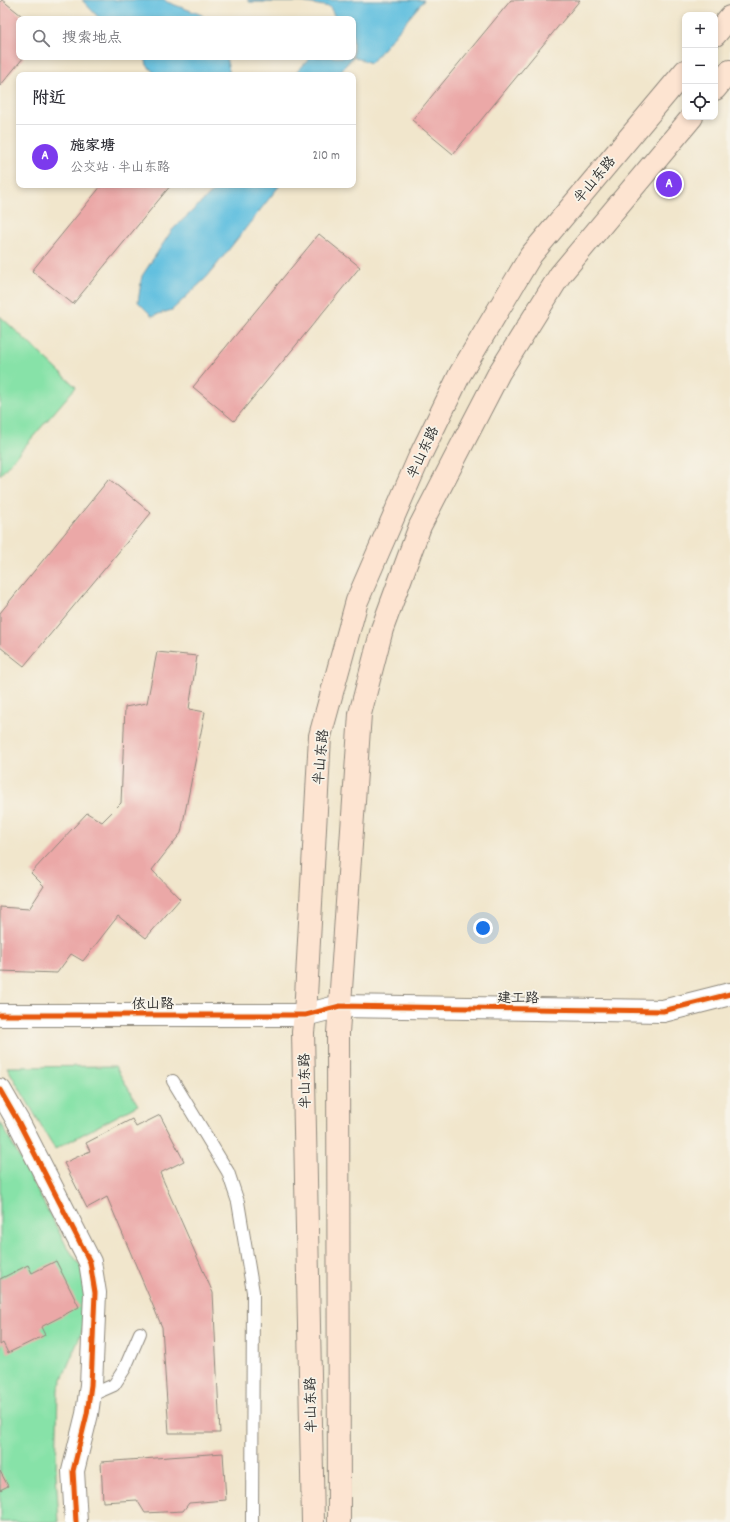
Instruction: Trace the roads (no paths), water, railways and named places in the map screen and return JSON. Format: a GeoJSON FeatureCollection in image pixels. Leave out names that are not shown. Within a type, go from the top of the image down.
{"type":"FeatureCollection","features":[{"type":"Feature","properties":{"kind":"main road"},"geometry":{"type":"LineString","coordinates":[[718,31],[730,17]]}},
{"type":"Feature","properties":{"kind":"main road"},"geometry":{"type":"LineString","coordinates":[[718,85],[730,71]]}},
{"type":"Feature","properties":{"kind":"main road","name":"半山东路"},"geometry":{"type":"LineString","coordinates":[[313,1522],[303,1040],[320,736],[357,602],[419,458],[460,374],[531,255],[682,74]]}},
{"type":"Feature","properties":{"kind":"main road","name":"半山东路"},"geometry":{"type":"LineString","coordinates":[[339,1522],[338,1034],[360,714],[382,629],[420,526],[499,373],[560,275],[689,120]]}},
{"type":"Feature","properties":{"kind":"street","name":"建工路"},"geometry":{"type":"LineString","coordinates":[[305,1015],[340,1006],[663,1011],[730,994]]}},
{"type":"Feature","properties":{"kind":"street","name":"依山路"},"geometry":{"type":"LineString","coordinates":[[0,1015],[305,1015]]}},
{"type":"Feature","properties":{"kind":"street"},"geometry":{"type":"LineString","coordinates":[[0,1090],[19,1123],[90,1262],[95,1293],[87,1414],[73,1470],[76,1522]]}},
{"type":"Feature","properties":{"kind":"lane"},"geometry":{"type":"LineString","coordinates":[[173,1081],[228,1172],[238,1202],[252,1292],[252,1522]]}},
{"type":"Feature","properties":{"kind":"lane"},"geometry":{"type":"LineString","coordinates":[[89,1396],[114,1385],[125,1368],[140,1333]]}},
{"type":"Feature","properties":{"kind":"water"},"geometry":{"type":"Polygon","coordinates":[[[82,0],[165,0],[203,16],[97,16],[82,0]]]}},
{"type":"Feature","properties":{"kind":"water"},"geometry":{"type":"Polygon","coordinates":[[[247,0],[424,0],[371,63],[356,58],[356,16],[334,16],[330,7],[301,2],[249,2],[247,0]]]}},
{"type":"Feature","properties":{"kind":"water"},"geometry":{"type":"Polygon","coordinates":[[[146,60],[227,60],[229,72],[153,72],[147,65],[146,60]]]}},
{"type":"Feature","properties":{"kind":"water"},"geometry":{"type":"Polygon","coordinates":[[[308,60],[350,60],[340,72],[297,72],[308,60]]]}},
{"type":"Feature","properties":{"kind":"water"},"geometry":{"type":"Polygon","coordinates":[[[217,188],[278,188],[207,277],[172,310],[152,316],[138,302],[142,276],[172,230],[217,188]]]}},
{"type":"Feature","properties":{"kind":"place","name":"施家塘"},"geometry":{"type":"Point","coordinates":[669,184]}}]}
